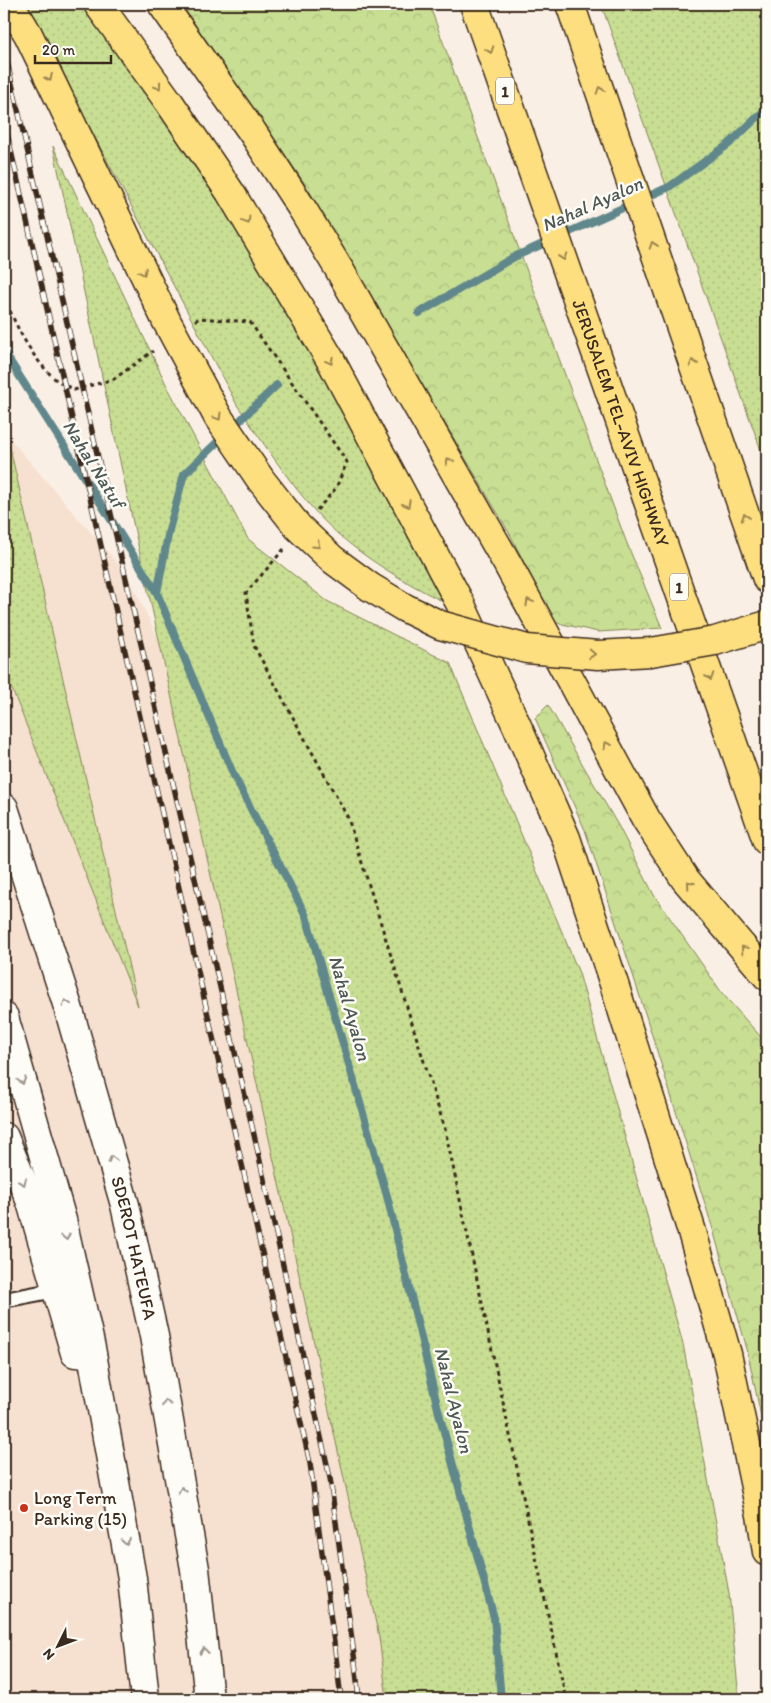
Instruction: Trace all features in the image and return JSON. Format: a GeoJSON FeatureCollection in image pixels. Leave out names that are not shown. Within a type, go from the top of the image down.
{"type":"FeatureCollection","features":[{"type":"Feature","properties":{"kind":"highway"},"geometry":{"type":"LineString","coordinates":[[10,4],[28,34],[167,322],[218,417],[261,480],[298,527],[332,559],[370,587],[398,604],[440,625],[527,649],[598,655],[651,652],[715,641],[767,625]]}},
{"type":"Feature","properties":{"kind":"highway"},"geometry":{"type":"LineString","coordinates":[[98,4],[169,102],[230,192],[330,360],[460,603],[566,838],[692,1232],[727,1354],[767,1552]]}},
{"type":"Feature","properties":{"kind":"highway"},"geometry":{"type":"LineString","coordinates":[[162,4],[303,210],[507,563],[646,819],[685,879],[767,976]]}},
{"type":"Feature","properties":{"kind":"highway","name":"JERUSALEM TEL-AVIV HIGHWAY"},"geometry":{"type":"LineString","coordinates":[[474,4],[767,841]]}},
{"type":"Feature","properties":{"kind":"highway"},"geometry":{"type":"LineString","coordinates":[[570,4],[767,579]]}},
{"type":"Feature","properties":{"kind":"main road","name":"SDEROT HATEUFA"},"geometry":{"type":"LineString","coordinates":[[4,808],[68,1007],[124,1204],[154,1336],[195,1569],[209,1699]]}},
{"type":"Feature","properties":{"kind":"main road"},"geometry":{"type":"LineString","coordinates":[[4,1017],[62,1220],[91,1348],[132,1578],[145,1699]]}},
{"type":"Feature","properties":{"kind":"main road"},"geometry":{"type":"LineString","coordinates":[[4,1137],[31,1202],[117,1494]]}},
{"type":"Feature","properties":{"kind":"lane"},"geometry":{"type":"LineString","coordinates":[[4,1300],[56,1290]]}},
{"type":"Feature","properties":{"kind":"path"},"geometry":{"type":"LineString","coordinates":[[4,296],[10,311],[40,363],[55,379],[74,390],[114,378],[160,346]]}},
{"type":"Feature","properties":{"kind":"path"},"geometry":{"type":"LineString","coordinates":[[191,324],[199,318],[250,322],[346,462],[336,488],[317,511]]}},
{"type":"Feature","properties":{"kind":"path"},"geometry":{"type":"LineString","coordinates":[[285,548],[246,593],[254,646],[348,818],[445,1128],[566,1699]]}},
{"type":"Feature","properties":{"kind":"shaded area"},"geometry":{"type":"Polygon","coordinates":[[[4,432],[129,577],[296,933],[491,1699],[4,1699],[4,432]]]}},
{"type":"Feature","properties":{"kind":"green space"},"geometry":{"type":"Polygon","coordinates":[[[24,4],[84,4],[116,44],[218,192],[297,320],[448,604],[394,575],[343,539],[314,510],[274,459],[237,405],[24,4]]]}},
{"type":"Feature","properties":{"kind":"green space"},"geometry":{"type":"Polygon","coordinates":[[[181,4],[429,4],[626,541],[662,628],[598,632],[553,622],[511,536],[305,184],[181,4]]]}},
{"type":"Feature","properties":{"kind":"green space"},"geometry":{"type":"Polygon","coordinates":[[[601,4],[767,4],[767,467],[601,4]]]}},
{"type":"Feature","properties":{"kind":"green space"},"geometry":{"type":"Polygon","coordinates":[[[53,146],[166,384],[248,539],[327,601],[450,663],[579,973],[683,1344],[729,1593],[739,1699],[387,1699],[379,1637],[134,527],[53,146]]]}},
{"type":"Feature","properties":{"kind":"green space"},"geometry":{"type":"Polygon","coordinates":[[[4,422],[138,1006],[4,671],[4,422]]]}},
{"type":"Feature","properties":{"kind":"green space"},"geometry":{"type":"Polygon","coordinates":[[[548,705],[619,827],[654,895],[722,993],[767,1044],[767,1445],[747,1349],[712,1226],[634,978],[585,830],[535,718],[548,705]]]}},
{"type":"Feature","properties":{"kind":"waterway","name":"Nahal Ayalon"},"geometry":{"type":"LineString","coordinates":[[419,313],[514,257],[669,187],[729,144],[767,108]]}},
{"type":"Feature","properties":{"kind":"waterway","name":"Nahal Natuf"},"geometry":{"type":"LineString","coordinates":[[4,352],[157,593]]}},
{"type":"Feature","properties":{"kind":"waterway","name":"Nahal Ayalon"},"geometry":{"type":"LineString","coordinates":[[277,385],[184,474],[169,530],[157,593],[234,776],[306,916],[387,1196],[439,1413],[494,1618],[501,1699]]}},
{"type":"Feature","properties":{"kind":"railway"},"geometry":{"type":"LineString","coordinates":[[4,49],[260,1161],[330,1478],[359,1699]]}},
{"type":"Feature","properties":{"kind":"railway"},"geometry":{"type":"LineString","coordinates":[[4,120],[310,1463],[341,1699]]}},
{"type":"Feature","properties":{"kind":"place","name":"Long Term Parking (15)"},"geometry":{"type":"Point","coordinates":[24,1508]}}]}
